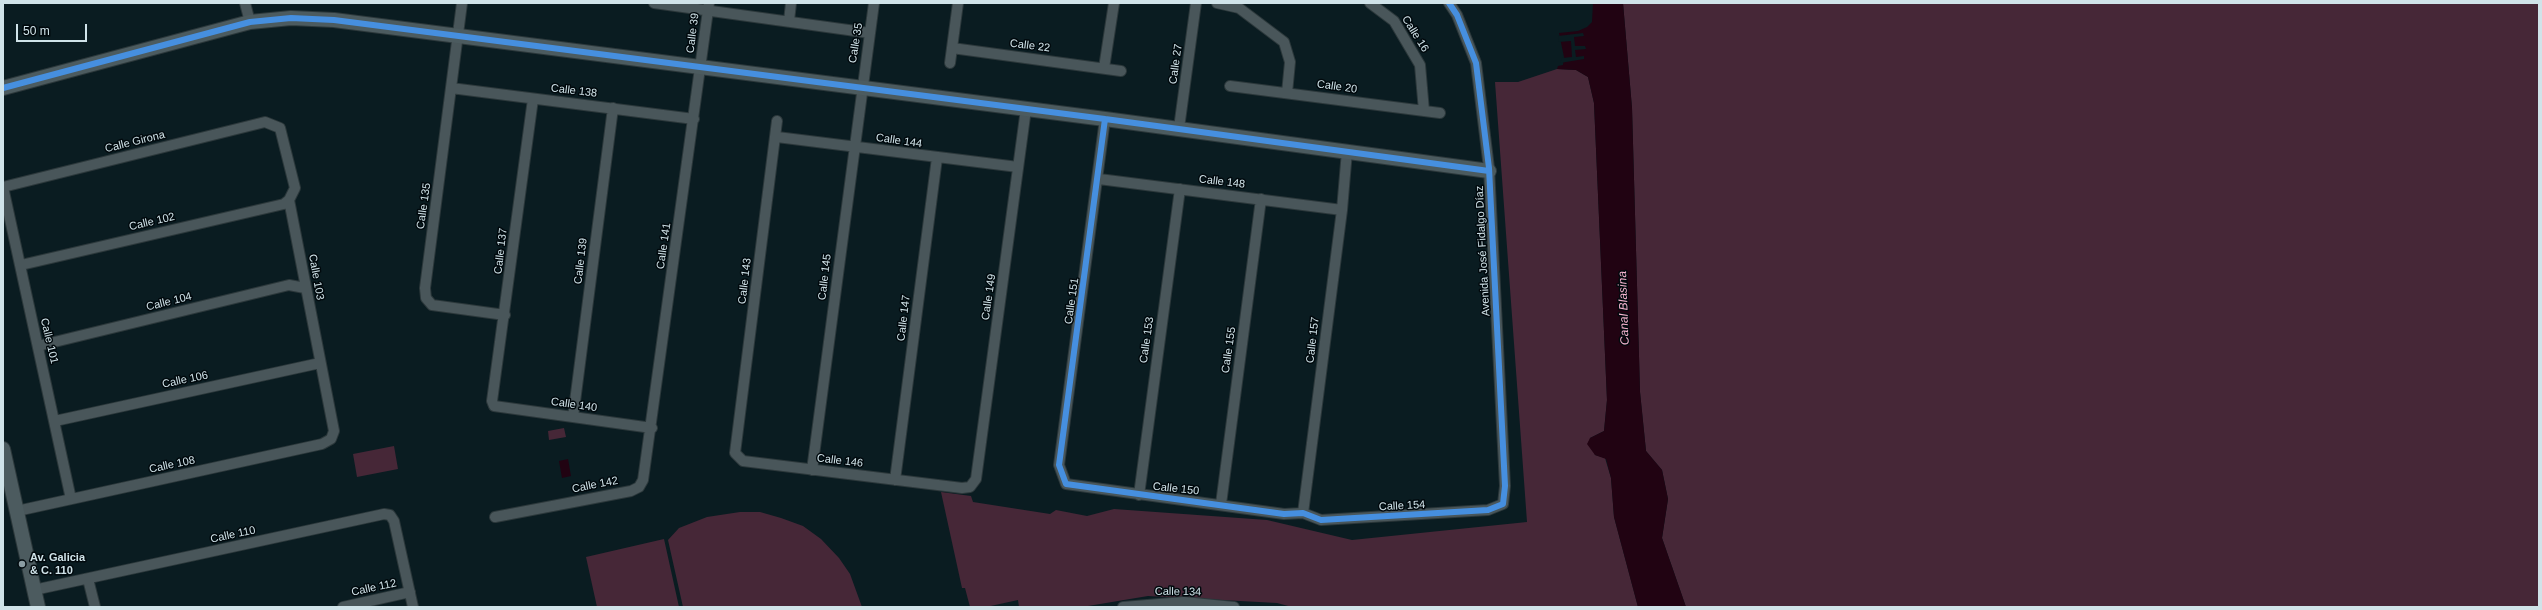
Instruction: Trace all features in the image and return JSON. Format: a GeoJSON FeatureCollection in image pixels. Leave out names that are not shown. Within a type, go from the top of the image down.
{"type":"FeatureCollection","features":[{"type":"Feature","properties":{"kind":"street"},"geometry":{"type":"LineString","coordinates":[[245,3],[250,22]]}},
{"type":"Feature","properties":{"kind":"street","name":"Calle 135"},"geometry":{"type":"LineString","coordinates":[[462,3],[425,288],[426,298],[432,306],[505,315]]}},
{"type":"Feature","properties":{"kind":"street"},"geometry":{"type":"LineString","coordinates":[[654,3],[709,7],[870,32]]}},
{"type":"Feature","properties":{"kind":"street"},"geometry":{"type":"LineString","coordinates":[[789,20],[791,3]]}},
{"type":"Feature","properties":{"kind":"street","name":"Calle 35"},"geometry":{"type":"LineString","coordinates":[[861,87],[874,3]]}},
{"type":"Feature","properties":{"kind":"street"},"geometry":{"type":"LineString","coordinates":[[950,63],[958,3]]}},
{"type":"Feature","properties":{"kind":"street"},"geometry":{"type":"LineString","coordinates":[[1104,68],[1114,3]]}},
{"type":"Feature","properties":{"kind":"street","name":"Calle 27"},"geometry":{"type":"LineString","coordinates":[[1179,128],[1196,3]]}},
{"type":"Feature","properties":{"kind":"street"},"geometry":{"type":"LineString","coordinates":[[1217,3],[1239,8],[1284,42],[1290,62],[1287,92]]}},
{"type":"Feature","properties":{"kind":"street","name":"Calle 16"},"geometry":{"type":"LineString","coordinates":[[1370,3],[1394,21],[1420,65],[1424,111]]}},
{"type":"Feature","properties":{"kind":"street","name":"Avenida José Fidalgo Díaz"},"geometry":{"type":"LineString","coordinates":[[1449,3],[1457,15],[1476,64],[1489,171],[1505,486],[1503,504]]}},
{"type":"Feature","properties":{"kind":"street","name":"Calle 39"},"geometry":{"type":"LineString","coordinates":[[701,67],[709,7]]}},
{"type":"Feature","properties":{"kind":"street"},"geometry":{"type":"LineString","coordinates":[[3,88],[250,22],[291,18],[334,20],[1106,118],[1489,171]]}},
{"type":"Feature","properties":{"kind":"street","name":"Calle 22"},"geometry":{"type":"LineString","coordinates":[[952,48],[1121,71]]}},
{"type":"Feature","properties":{"kind":"street","name":"Calle 141"},"geometry":{"type":"LineString","coordinates":[[652,428],[701,67]]}},
{"type":"Feature","properties":{"kind":"street","name":"Calle 20"},"geometry":{"type":"LineString","coordinates":[[1230,86],[1287,92],[1440,113]]}},
{"type":"Feature","properties":{"kind":"street","name":"Calle 145"},"geometry":{"type":"LineString","coordinates":[[812,470],[861,87]]}},
{"type":"Feature","properties":{"kind":"street","name":"Calle 138"},"geometry":{"type":"LineString","coordinates":[[452,88],[694,119]]}},
{"type":"Feature","properties":{"kind":"street","name":"Calle 137"},"geometry":{"type":"LineString","coordinates":[[494,406],[492,401],[505,315],[533,99]]}},
{"type":"Feature","properties":{"kind":"street","name":"Calle 139"},"geometry":{"type":"LineString","coordinates":[[573,417],[613,108]]}},
{"type":"Feature","properties":{"kind":"street","name":"Calle 149"},"geometry":{"type":"LineString","coordinates":[[970,487],[976,479],[1026,108]]}},
{"type":"Feature","properties":{"kind":"street","name":"Calle 151"},"geometry":{"type":"LineString","coordinates":[[1066,484],[1059,465],[1099,179],[1106,118]]}},
{"type":"Feature","properties":{"kind":"street","name":"Calle 143"},"geometry":{"type":"LineString","coordinates":[[738,428],[777,137],[777,121]]}},
{"type":"Feature","properties":{"kind":"street","name":"Calle Girona"},"geometry":{"type":"LineString","coordinates":[[3,188],[265,122],[273,125]]}},
{"type":"Feature","properties":{"kind":"street","name":"Calle 103"},"geometry":{"type":"LineString","coordinates":[[273,125],[280,128],[295,188],[289,200],[334,431],[331,439]]}},
{"type":"Feature","properties":{"kind":"street","name":"Calle 144"},"geometry":{"type":"LineString","coordinates":[[777,137],[1018,167]]}},
{"type":"Feature","properties":{"kind":"street","name":"Calle 157"},"geometry":{"type":"LineString","coordinates":[[1303,513],[1342,210],[1347,151]]}},
{"type":"Feature","properties":{"kind":"street","name":"Calle 147"},"geometry":{"type":"LineString","coordinates":[[895,480],[937,158]]}},
{"type":"Feature","properties":{"kind":"street","name":"Calle 148"},"geometry":{"type":"LineString","coordinates":[[1099,179],[1342,210]]}},
{"type":"Feature","properties":{"kind":"street","name":"Calle 101"},"geometry":{"type":"LineString","coordinates":[[3,188],[71,499]]}},
{"type":"Feature","properties":{"kind":"street","name":"Calle 153"},"geometry":{"type":"LineString","coordinates":[[1139,495],[1180,189]]}},
{"type":"Feature","properties":{"kind":"street","name":"Calle 155"},"geometry":{"type":"LineString","coordinates":[[1221,504],[1261,199]]}},
{"type":"Feature","properties":{"kind":"street","name":"Calle 102"},"geometry":{"type":"LineString","coordinates":[[20,265],[284,204],[289,200]]}},
{"type":"Feature","properties":{"kind":"street","name":"Calle 104"},"geometry":{"type":"LineString","coordinates":[[38,346],[288,285],[305,288]]}},
{"type":"Feature","properties":{"kind":"street","name":"Calle 106"},"geometry":{"type":"LineString","coordinates":[[55,421],[320,363]]}},
{"type":"Feature","properties":{"kind":"street","name":"Calle 140"},"geometry":{"type":"LineString","coordinates":[[494,406],[652,428]]}},
{"type":"Feature","properties":{"kind":"street","name":"Calle 142"},"geometry":{"type":"LineString","coordinates":[[495,517],[639,487],[652,428]]}},
{"type":"Feature","properties":{"kind":"street","name":"Calle 146"},"geometry":{"type":"LineString","coordinates":[[738,428],[735,453],[743,460],[962,488],[970,487]]}},
{"type":"Feature","properties":{"kind":"street","name":"Calle 108"},"geometry":{"type":"LineString","coordinates":[[16,511],[322,444],[331,439]]}},
{"type":"Feature","properties":{"kind":"street"},"geometry":{"type":"LineString","coordinates":[[3,449],[38,607]]}},
{"type":"Feature","properties":{"kind":"street","name":"Calle 150"},"geometry":{"type":"LineString","coordinates":[[1066,484],[1139,495],[1221,504],[1284,514],[1303,513]]}},
{"type":"Feature","properties":{"kind":"street","name":"Calle 154"},"geometry":{"type":"LineString","coordinates":[[1303,513],[1321,520],[1488,510],[1503,504]]}},
{"type":"Feature","properties":{"kind":"street","name":"Calle 110"},"geometry":{"type":"LineString","coordinates":[[34,590],[384,514],[390,515],[394,521],[413,607]]}},
{"type":"Feature","properties":{"kind":"street"},"geometry":{"type":"LineString","coordinates":[[88,579],[95,607]]}},
{"type":"Feature","properties":{"kind":"street","name":"Calle 112"},"geometry":{"type":"LineString","coordinates":[[343,607],[410,592]]}},
{"type":"Feature","properties":{"kind":"street","name":"Calle 134"},"geometry":{"type":"LineString","coordinates":[[1122,607],[1184,605],[1234,607]]}},
{"type":"Feature","properties":{"kind":"shaded area"},"geometry":{"type":"Polygon","coordinates":[[[1623,3],[2539,3],[2539,607],[1686,607],[1662,538],[1668,499],[1662,470],[1646,451],[1640,392],[1632,108],[1623,3]]]}},
{"type":"Feature","properties":{"kind":"shaded area"},"geometry":{"type":"Polygon","coordinates":[[[1557,69],[1576,70],[1588,77],[1594,103],[1607,400],[1604,431],[1590,438],[1595,455],[1605,458],[1611,478],[1614,517],[1638,607],[1292,607],[1277,603],[1148,596],[1082,607],[1019,607],[1018,600],[986,607],[970,607],[965,588],[962,588],[941,492],[971,496],[973,502],[1050,514],[1056,510],[1087,516],[1114,509],[1267,520],[1352,540],[1527,522],[1495,82],[1518,82],[1557,69]]]}},
{"type":"Feature","properties":{"kind":"shaded area"},"geometry":{"type":"Polygon","coordinates":[[[564,428],[566,437],[549,440],[548,431],[564,428]]]}},
{"type":"Feature","properties":{"kind":"shaded area"},"geometry":{"type":"Polygon","coordinates":[[[394,446],[398,469],[357,477],[353,454],[394,446]]]}},
{"type":"Feature","properties":{"kind":"shaded area"},"geometry":{"type":"Polygon","coordinates":[[[740,512],[760,512],[781,518],[803,526],[821,539],[839,558],[850,574],[862,607],[683,607],[668,540],[679,528],[707,517],[740,512]]]}},
{"type":"Feature","properties":{"kind":"shaded area"},"geometry":{"type":"Polygon","coordinates":[[[664,539],[679,607],[597,607],[586,557],[664,539]]]}},
{"type":"Feature","properties":{"kind":"water","name":"Canal Blasina"},"geometry":{"type":"Polygon","coordinates":[[[1593,3],[1623,3],[1632,108],[1640,392],[1646,451],[1662,470],[1668,499],[1662,538],[1686,607],[1638,607],[1614,517],[1611,478],[1606,459],[1595,455],[1587,444],[1590,438],[1604,431],[1607,400],[1594,103],[1588,77],[1576,70],[1557,69],[1558,66],[1563,65],[1564,57],[1559,33],[1578,31],[1587,27],[1592,22],[1593,3]]]}},
{"type":"Feature","properties":{"kind":"water"},"geometry":{"type":"Polygon","coordinates":[[[568,459],[571,476],[562,478],[559,461],[568,459]]]}},
{"type":"Feature","properties":{"kind":"pier"},"geometry":{"type":"Polygon","coordinates":[[[1583,33],[1584,36],[1574,37],[1575,46],[1585,46],[1586,49],[1575,50],[1576,57],[1584,56],[1584,59],[1560,63],[1562,58],[1572,57],[1571,41],[1559,42],[1558,36],[1583,33]]]}},
{"type":"Feature","properties":{"kind":"cycle path"},"geometry":{"type":"LineString","coordinates":[[1105,119],[1059,465],[1066,484],[1284,514],[1303,513],[1321,520],[1488,510],[1503,504],[1505,486],[1489,168],[1476,63],[1457,15],[1449,3]]}},
{"type":"Feature","properties":{"kind":"cycle path"},"geometry":{"type":"LineString","coordinates":[[3,88],[250,22],[291,18],[334,20],[1105,119],[1489,171]]}},
{"type":"Feature","properties":{"kind":"place","name":"Av. Galicia & C. 110"},"geometry":{"type":"Point","coordinates":[22,564]}}]}
